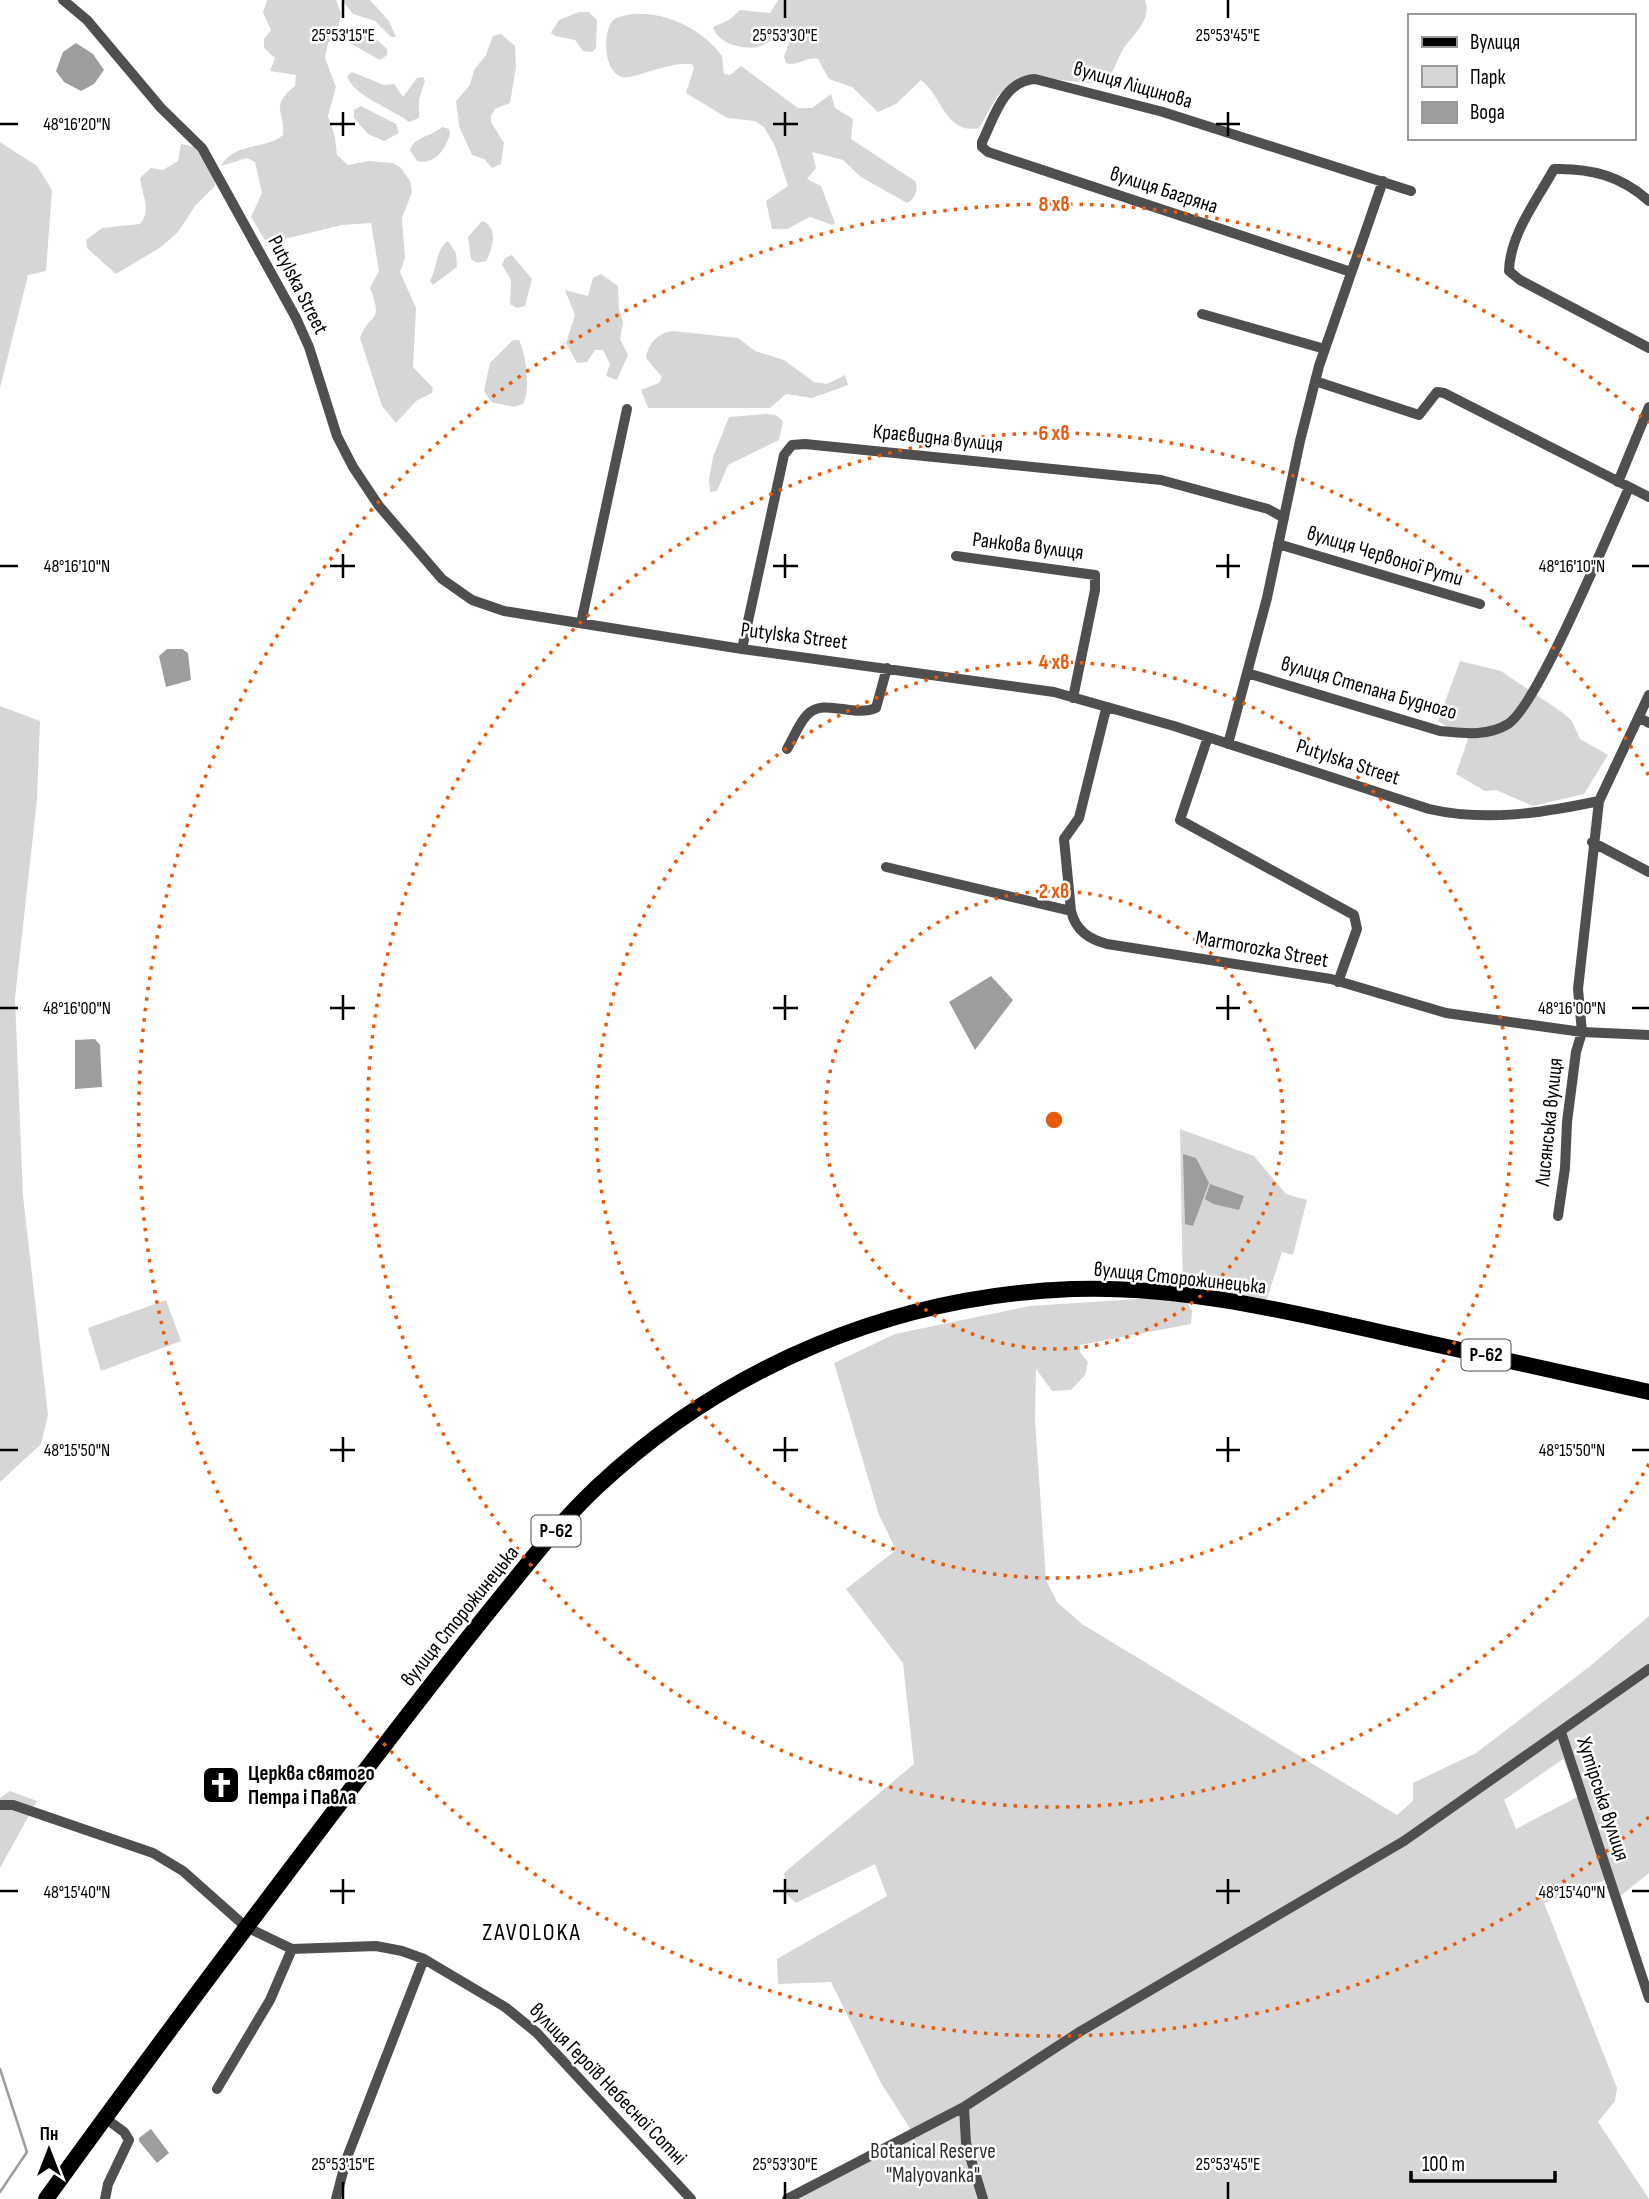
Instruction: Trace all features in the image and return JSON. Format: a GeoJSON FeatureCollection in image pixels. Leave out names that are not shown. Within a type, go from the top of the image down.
{"type":"FeatureCollection","features":[{"type":"Feature","properties":{"kind":"main road","name":"вулиця Сторожинецька"},"geometry":{"type":"LineString","coordinates":[[46,2199],[246,1927],[457,1650],[555,1532],[598,1486],[725,1389],[784,1357],[837,1335],[916,1311],[993,1296],[1075,1289],[1159,1292],[1267,1306],[1649,1392]]}},
{"type":"Feature","properties":{"kind":"street","name":"Putylska Street"},"geometry":{"type":"LineString","coordinates":[[63,0],[88,20],[161,108],[202,148],[306,337],[327,411],[348,457],[396,529],[442,579],[472,600],[504,611],[742,649],[1032,688],[1208,737],[1429,809],[1465,817],[1534,813],[1599,801]]}},
{"type":"Feature","properties":{"kind":"street","name":"вулиця Ліщинова"},"geometry":{"type":"LineString","coordinates":[[988,131],[1006,93],[1017,83],[1035,79],[1163,112],[1411,191]]}},
{"type":"Feature","properties":{"kind":"street","name":"вулиця Багряна"},"geometry":{"type":"LineString","coordinates":[[988,131],[982,144],[988,152],[1351,272]]}},
{"type":"Feature","properties":{"kind":"street"},"geometry":{"type":"LineString","coordinates":[[1649,201],[1632,186],[1608,175],[1576,169],[1554,169],[1516,238],[1510,254],[1509,271],[1520,280],[1649,348]]}},
{"type":"Feature","properties":{"kind":"street"},"geometry":{"type":"LineString","coordinates":[[1228,744],[1315,381],[1383,181]]}},
{"type":"Feature","properties":{"kind":"street"},"geometry":{"type":"LineString","coordinates":[[1202,314],[1325,349]]}},
{"type":"Feature","properties":{"kind":"street"},"geometry":{"type":"LineString","coordinates":[[1315,381],[1419,415],[1437,392],[1444,393],[1649,497]]}},
{"type":"Feature","properties":{"kind":"street"},"geometry":{"type":"LineString","coordinates":[[1618,482],[1649,407]]}},
{"type":"Feature","properties":{"kind":"street"},"geometry":{"type":"LineString","coordinates":[[581,622],[627,410]]}},
{"type":"Feature","properties":{"kind":"street","name":"Краєвидна вулиця"},"geometry":{"type":"LineString","coordinates":[[742,649],[784,454],[792,445],[805,444],[1161,480],[1268,509],[1284,518]]}},
{"type":"Feature","properties":{"kind":"street","name":"вулиця Степана Будного"},"geometry":{"type":"LineString","coordinates":[[1247,673],[1440,732],[1473,734],[1508,724],[1522,709],[1547,665],[1629,488]]}},
{"type":"Feature","properties":{"kind":"street","name":"вулиця Червоної Рути"},"geometry":{"type":"LineString","coordinates":[[1278,544],[1480,604]]}},
{"type":"Feature","properties":{"kind":"street","name":"Ранкова вулиця"},"geometry":{"type":"LineString","coordinates":[[956,556],[1095,575],[1096,587],[1073,698]]}},
{"type":"Feature","properties":{"kind":"street"},"geometry":{"type":"LineString","coordinates":[[787,749],[807,714],[825,706],[863,714],[876,708],[887,668]]}},
{"type":"Feature","properties":{"kind":"street"},"geometry":{"type":"LineString","coordinates":[[1582,1032],[1578,989],[1592,842],[1599,801],[1644,721],[1649,695]]}},
{"type":"Feature","properties":{"kind":"street"},"geometry":{"type":"LineString","coordinates":[[886,867],[1072,911],[1064,839],[1079,818],[1106,709]]}},
{"type":"Feature","properties":{"kind":"street"},"geometry":{"type":"LineString","coordinates":[[1208,737],[1180,820],[1354,915],[1357,929],[1338,982]]}},
{"type":"Feature","properties":{"kind":"street"},"geometry":{"type":"LineString","coordinates":[[1592,842],[1649,872]]}},
{"type":"Feature","properties":{"kind":"street","name":"Marmorozka Street"},"geometry":{"type":"LineString","coordinates":[[1072,911],[1074,922],[1089,939],[1107,944],[1338,982],[1446,1013],[1582,1032],[1649,1035]]}},
{"type":"Feature","properties":{"kind":"street","name":"Лисянська вулиця"},"geometry":{"type":"LineString","coordinates":[[1558,1216],[1576,1052],[1582,1032]]}},
{"type":"Feature","properties":{"kind":"street"},"geometry":{"type":"LineString","coordinates":[[787,2199],[964,2107],[1081,2031],[1404,1841],[1649,1669]]}},
{"type":"Feature","properties":{"kind":"street","name":"Хутірська вулиця"},"geometry":{"type":"LineString","coordinates":[[1561,1732],[1649,1998]]}},
{"type":"Feature","properties":{"kind":"street","name":"вулиця Героїв Небесної Сотні"},"geometry":{"type":"LineString","coordinates":[[0,1805],[13,1805],[153,1853],[183,1871],[246,1927],[292,1949],[376,1946],[424,1959],[505,2007],[537,2033],[691,2199]]}},
{"type":"Feature","properties":{"kind":"street"},"geometry":{"type":"LineString","coordinates":[[217,2089],[270,2000],[292,1949]]}},
{"type":"Feature","properties":{"kind":"street"},"geometry":{"type":"LineString","coordinates":[[337,2199],[346,2160],[424,1959]]}},
{"type":"Feature","properties":{"kind":"street"},"geometry":{"type":"LineString","coordinates":[[964,2107],[966,2143],[983,2199]]}},
{"type":"Feature","properties":{"kind":"street"},"geometry":{"type":"LineString","coordinates":[[105,2118],[124,2132],[129,2140],[108,2184],[105,2199]]}},
{"type":"Feature","properties":{"kind":"green space"},"geometry":{"type":"Polygon","coordinates":[[[267,0],[336,0],[341,13],[337,35],[328,43],[325,58],[336,87],[328,116],[337,155],[348,165],[368,161],[393,163],[401,168],[410,181],[412,192],[402,218],[405,258],[400,272],[416,308],[413,367],[433,388],[432,393],[416,401],[396,423],[382,406],[360,338],[376,313],[370,288],[379,271],[371,223],[342,225],[276,241],[265,240],[251,217],[262,193],[255,162],[247,158],[221,166],[234,153],[268,143],[283,135],[280,104],[295,86],[296,75],[270,71],[275,58],[264,48],[264,39],[271,30],[263,13],[267,0]]]}},
{"type":"Feature","properties":{"kind":"green space"},"geometry":{"type":"Polygon","coordinates":[[[342,0],[370,0],[389,21],[396,37],[391,37],[375,21],[353,14],[342,0]]]}},
{"type":"Feature","properties":{"kind":"green space"},"geometry":{"type":"Polygon","coordinates":[[[778,0],[1145,0],[1147,8],[1143,22],[1105,81],[1088,83],[1026,76],[998,95],[979,128],[968,129],[952,120],[921,80],[896,104],[878,112],[852,87],[829,79],[818,59],[786,63],[784,57],[789,43],[784,36],[758,47],[745,47],[731,44],[715,33],[713,27],[729,20],[740,10],[770,13],[778,0]]]}},
{"type":"Feature","properties":{"kind":"green space"},"geometry":{"type":"Polygon","coordinates":[[[579,12],[589,12],[597,20],[596,48],[592,52],[583,51],[575,40],[551,33],[559,20],[579,12]]]}},
{"type":"Feature","properties":{"kind":"green space"},"geometry":{"type":"Polygon","coordinates":[[[632,14],[670,19],[694,30],[722,56],[724,74],[730,75],[741,66],[798,108],[812,108],[831,94],[835,108],[853,119],[851,139],[915,181],[917,187],[914,197],[907,203],[861,177],[843,160],[812,152],[816,168],[807,179],[821,186],[835,223],[832,225],[810,217],[787,229],[772,229],[766,201],[788,186],[775,146],[764,127],[755,121],[727,118],[686,93],[694,68],[692,64],[673,65],[627,77],[616,74],[608,61],[608,29],[615,19],[632,14]]]}},
{"type":"Feature","properties":{"kind":"green space"},"geometry":{"type":"Polygon","coordinates":[[[350,31],[372,35],[387,49],[387,55],[380,60],[348,42],[345,38],[350,31]]]}},
{"type":"Feature","properties":{"kind":"green space"},"geometry":{"type":"Polygon","coordinates":[[[501,34],[515,46],[516,67],[510,103],[495,109],[491,115],[491,122],[504,143],[501,164],[492,168],[484,159],[472,155],[459,126],[456,101],[470,85],[474,70],[486,55],[493,36],[501,34]]]}},
{"type":"Feature","properties":{"kind":"green space"},"geometry":{"type":"Polygon","coordinates":[[[352,72],[384,85],[394,84],[403,97],[417,78],[423,77],[425,81],[419,99],[419,118],[409,122],[365,96],[347,76],[352,72]]]}},
{"type":"Feature","properties":{"kind":"green space"},"geometry":{"type":"Polygon","coordinates":[[[361,106],[396,124],[399,133],[384,141],[368,134],[354,118],[354,110],[361,106]]]}},
{"type":"Feature","properties":{"kind":"green space"},"geometry":{"type":"Polygon","coordinates":[[[442,127],[449,129],[450,134],[442,151],[429,161],[417,161],[410,150],[412,146],[442,127]]]}},
{"type":"Feature","properties":{"kind":"green space"},"geometry":{"type":"Polygon","coordinates":[[[0,142],[37,166],[52,190],[46,271],[28,275],[0,388],[0,142]]]}},
{"type":"Feature","properties":{"kind":"green space"},"geometry":{"type":"Polygon","coordinates":[[[181,144],[195,147],[215,180],[215,186],[195,206],[178,232],[161,247],[116,274],[87,248],[86,240],[102,228],[140,224],[146,208],[140,178],[151,168],[163,170],[178,161],[181,144]]]}},
{"type":"Feature","properties":{"kind":"green space"},"geometry":{"type":"Polygon","coordinates":[[[482,221],[491,228],[493,239],[486,261],[477,263],[471,259],[468,237],[482,221]]]}},
{"type":"Feature","properties":{"kind":"green space"},"geometry":{"type":"Polygon","coordinates":[[[448,241],[456,253],[457,267],[433,285],[430,281],[439,254],[448,241]]]}},
{"type":"Feature","properties":{"kind":"green space"},"geometry":{"type":"Polygon","coordinates":[[[512,255],[532,279],[525,306],[517,308],[510,304],[511,280],[502,265],[505,258],[512,255]]]}},
{"type":"Feature","properties":{"kind":"green space"},"geometry":{"type":"Polygon","coordinates":[[[601,274],[618,286],[619,309],[623,322],[620,339],[628,355],[617,380],[606,376],[610,364],[603,350],[595,350],[587,362],[577,363],[566,343],[575,315],[565,290],[588,296],[593,278],[601,274]]]}},
{"type":"Feature","properties":{"kind":"green space"},"geometry":{"type":"Polygon","coordinates":[[[673,331],[738,338],[755,351],[784,360],[814,382],[827,384],[845,375],[848,385],[812,398],[786,394],[770,408],[648,408],[641,390],[659,383],[662,377],[646,358],[647,353],[658,336],[673,331]]]}},
{"type":"Feature","properties":{"kind":"green space"},"geometry":{"type":"Polygon","coordinates":[[[513,340],[519,340],[522,346],[527,381],[523,404],[514,407],[491,402],[484,391],[490,363],[513,340]]]}},
{"type":"Feature","properties":{"kind":"green space"},"geometry":{"type":"Polygon","coordinates":[[[776,415],[783,421],[779,440],[728,465],[717,491],[710,492],[709,479],[713,457],[729,417],[776,415]]]}},
{"type":"Feature","properties":{"kind":"green space"},"geometry":{"type":"Polygon","coordinates":[[[1460,661],[1501,671],[1563,713],[1572,721],[1580,739],[1608,755],[1584,794],[1533,806],[1496,790],[1485,791],[1456,774],[1468,739],[1438,721],[1460,661]]]}},
{"type":"Feature","properties":{"kind":"green space"},"geometry":{"type":"Polygon","coordinates":[[[0,706],[40,721],[37,799],[15,998],[23,1196],[48,1415],[41,1444],[0,1482],[0,706]]]}},
{"type":"Feature","properties":{"kind":"green space","name":"Botanical Reserve \"Malyovanka\""},"geometry":{"type":"Polygon","coordinates":[[[1180,1129],[1254,1156],[1286,1194],[1307,1200],[1293,1255],[1282,1252],[1265,1305],[1184,1297],[1192,1311],[1191,1324],[1080,1345],[1080,1352],[1088,1362],[1085,1375],[1071,1390],[1052,1391],[1036,1369],[1035,1420],[1046,1580],[1057,1602],[1082,1624],[1397,1815],[1413,1801],[1413,1783],[1476,1753],[1589,1667],[1649,1616],[1649,1873],[1613,1902],[1606,1880],[1544,1903],[1617,2088],[1615,2101],[1598,2122],[1649,2199],[793,2199],[913,2133],[881,2083],[831,1982],[778,1984],[777,1959],[887,1896],[875,1864],[796,1903],[786,1894],[784,1873],[914,1764],[903,1663],[846,1589],[896,1550],[879,1515],[834,1363],[895,1334],[1030,1306],[1183,1296],[1180,1129]],[[1563,1759],[1504,1800],[1516,1829],[1579,1796],[1563,1759]]]}},
{"type":"Feature","properties":{"kind":"green space"},"geometry":{"type":"Polygon","coordinates":[[[166,1300],[181,1341],[101,1371],[88,1328],[166,1300]]]}},
{"type":"Feature","properties":{"kind":"green space"},"geometry":{"type":"Polygon","coordinates":[[[10,1791],[37,1801],[0,1868],[0,1798],[10,1791]]]}},
{"type":"Feature","properties":{"kind":"water"},"geometry":{"type":"Polygon","coordinates":[[[76,43],[93,54],[104,70],[94,84],[81,91],[64,82],[56,71],[63,52],[76,43]]]}},
{"type":"Feature","properties":{"kind":"water"},"geometry":{"type":"Polygon","coordinates":[[[167,649],[182,649],[188,653],[191,680],[166,687],[159,656],[167,649]]]}},
{"type":"Feature","properties":{"kind":"water"},"geometry":{"type":"Polygon","coordinates":[[[991,976],[1013,1000],[975,1050],[949,1002],[991,976]]]}},
{"type":"Feature","properties":{"kind":"water"},"geometry":{"type":"Polygon","coordinates":[[[95,1039],[100,1045],[102,1087],[75,1089],[75,1040],[95,1039]]]}},
{"type":"Feature","properties":{"kind":"water"},"geometry":{"type":"Polygon","coordinates":[[[1183,1154],[1196,1158],[1209,1183],[1193,1226],[1185,1224],[1183,1154]]]}},
{"type":"Feature","properties":{"kind":"water"},"geometry":{"type":"Polygon","coordinates":[[[1210,1184],[1244,1196],[1239,1210],[1213,1204],[1205,1199],[1210,1184]]]}},
{"type":"Feature","properties":{"kind":"water"},"geometry":{"type":"Polygon","coordinates":[[[151,2129],[169,2153],[157,2163],[139,2141],[139,2138],[151,2129]]]}},
{"type":"Feature","properties":{"kind":"waterway"},"geometry":{"type":"LineString","coordinates":[[0,2069],[27,2152],[0,2192]]}},
{"type":"Feature","properties":{"kind":"place","name":"Церква святого Петра і Павла"},"geometry":{"type":"Point","coordinates":[221,1785]}},
{"type":"Feature","properties":{"kind":"district","name":"ZAVOLOKA"},"geometry":{"type":"Point","coordinates":[532,1932]}}]}
